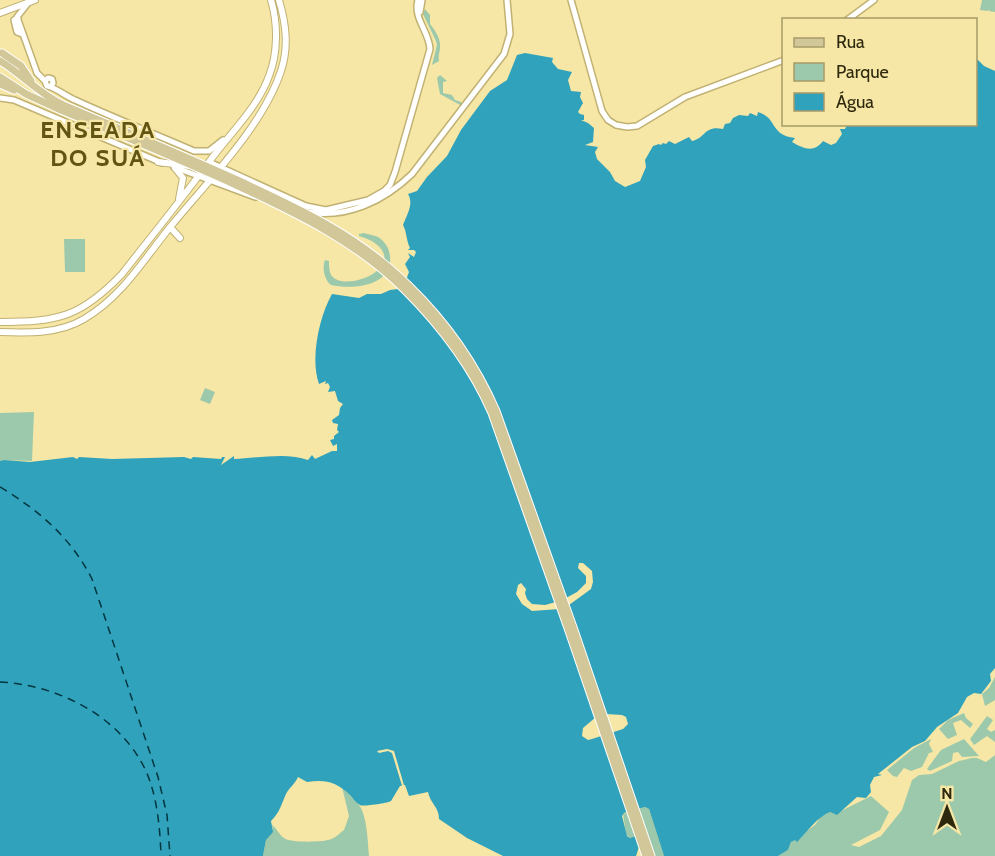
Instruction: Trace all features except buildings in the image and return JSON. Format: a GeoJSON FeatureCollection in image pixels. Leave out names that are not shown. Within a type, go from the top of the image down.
{"type":"FeatureCollection","features":[{"type":"Feature","properties":{"kind":"main road"},"geometry":{"type":"LineString","coordinates":[[0,14],[35,0]]}},
{"type":"Feature","properties":{"kind":"main road"},"geometry":{"type":"LineString","coordinates":[[0,322],[48,321],[63,317],[82,309],[104,294],[122,274],[257,99],[270,74],[276,35],[276,17],[272,0]]}},
{"type":"Feature","properties":{"kind":"main road"},"geometry":{"type":"LineString","coordinates":[[0,332],[41,332],[59,329],[83,320],[120,292],[170,227],[201,190],[212,182],[219,167],[265,108],[282,70],[286,34],[285,20],[279,0]]}},
{"type":"Feature","properties":{"kind":"main road"},"geometry":{"type":"LineString","coordinates":[[3,53],[21,66],[43,95]]}},
{"type":"Feature","properties":{"kind":"main road"},"geometry":{"type":"LineString","coordinates":[[0,62],[18,72],[43,95],[62,108],[318,224],[376,263],[434,322],[473,377],[496,423],[646,856]]}},
{"type":"Feature","properties":{"kind":"main road"},"geometry":{"type":"LineString","coordinates":[[0,77],[33,97]]}},
{"type":"Feature","properties":{"kind":"main road"},"geometry":{"type":"LineString","coordinates":[[0,86],[200,163],[330,225],[371,252],[425,303],[478,374],[501,422],[651,856]]}},
{"type":"Feature","properties":{"kind":"main road"},"geometry":{"type":"LineString","coordinates":[[158,162],[192,166],[219,159],[234,149]]}},
{"type":"Feature","properties":{"kind":"main road"},"geometry":{"type":"LineString","coordinates":[[175,168],[183,178],[177,204]]}},
{"type":"Feature","properties":{"kind":"main road"},"geometry":{"type":"LineString","coordinates":[[170,227],[180,238]]}},
{"type":"Feature","properties":{"kind":"street"},"geometry":{"type":"LineString","coordinates":[[208,162],[306,206],[326,210],[368,200],[384,191],[390,185],[395,172],[434,46],[420,12],[420,0]]}},
{"type":"Feature","properties":{"kind":"street"},"geometry":{"type":"LineString","coordinates":[[0,98],[14,100],[158,162],[296,210],[328,214],[343,212],[376,201],[412,174],[504,54],[510,34],[507,0]]}},
{"type":"Feature","properties":{"kind":"street"},"geometry":{"type":"LineString","coordinates":[[571,0],[602,111],[608,120],[619,126],[641,125],[685,97],[782,60]]}},
{"type":"Feature","properties":{"kind":"street"},"geometry":{"type":"LineString","coordinates":[[849,18],[867,0]]}},
{"type":"Feature","properties":{"kind":"street"},"geometry":{"type":"LineString","coordinates":[[849,18],[874,0]]}},
{"type":"Feature","properties":{"kind":"street"},"geometry":{"type":"LineString","coordinates":[[27,3],[18,13],[22,34],[37,73],[45,81],[48,78],[52,79],[51,86],[61,94],[200,152],[215,147],[234,131]]}},
{"type":"Feature","properties":{"kind":"street"},"geometry":{"type":"LineString","coordinates":[[116,143],[129,138],[131,132],[127,122]]}},
{"type":"Feature","properties":{"kind":"street"},"geometry":{"type":"LineString","coordinates":[[138,127],[137,144],[142,154]]}},
{"type":"Feature","properties":{"kind":"street"},"geometry":{"type":"LineString","coordinates":[[137,144],[142,136],[157,135]]}},
{"type":"Feature","properties":{"kind":"street"},"geometry":{"type":"LineString","coordinates":[[395,172],[397,176],[402,177],[412,174]]}},
{"type":"Feature","properties":{"kind":"green space"},"geometry":{"type":"Polygon","coordinates":[[[982,0],[995,0],[995,12],[989,9],[988,11],[980,10],[982,0]]]}},
{"type":"Feature","properties":{"kind":"green space"},"geometry":{"type":"Polygon","coordinates":[[[425,9],[430,15],[430,24],[440,44],[439,61],[432,65],[437,45],[423,14],[425,9]]]}},
{"type":"Feature","properties":{"kind":"green space"},"geometry":{"type":"Polygon","coordinates":[[[440,75],[447,81],[443,82],[443,93],[452,95],[455,100],[461,102],[462,106],[440,94],[437,78],[440,75]]]}},
{"type":"Feature","properties":{"kind":"green space"},"geometry":{"type":"Polygon","coordinates":[[[364,233],[378,237],[389,250],[390,261],[387,272],[378,280],[367,285],[348,287],[331,285],[324,273],[325,260],[329,261],[331,275],[338,280],[348,282],[370,276],[384,262],[383,253],[376,244],[359,236],[364,233]]]}},
{"type":"Feature","properties":{"kind":"green space"},"geometry":{"type":"Polygon","coordinates":[[[64,239],[85,239],[85,272],[65,272],[64,239]]]}},
{"type":"Feature","properties":{"kind":"green space"},"geometry":{"type":"Polygon","coordinates":[[[205,388],[215,392],[210,404],[200,400],[205,388]]]}},
{"type":"Feature","properties":{"kind":"green space"},"geometry":{"type":"Polygon","coordinates":[[[34,412],[32,461],[0,461],[0,413],[34,412]]]}},
{"type":"Feature","properties":{"kind":"green space"},"geometry":{"type":"Polygon","coordinates":[[[995,677],[995,700],[985,706],[982,694],[989,688],[995,677]]]}},
{"type":"Feature","properties":{"kind":"green space"},"geometry":{"type":"Polygon","coordinates":[[[964,713],[973,724],[970,728],[961,720],[953,723],[957,735],[948,739],[939,729],[948,720],[964,713]]]}},
{"type":"Feature","properties":{"kind":"green space"},"geometry":{"type":"Polygon","coordinates":[[[987,716],[993,720],[987,729],[991,732],[995,730],[995,742],[987,736],[974,745],[970,739],[987,716]]]}},
{"type":"Feature","properties":{"kind":"green space"},"geometry":{"type":"Polygon","coordinates":[[[931,739],[929,744],[933,752],[929,753],[922,767],[911,771],[904,768],[897,777],[887,770],[914,748],[931,739]]]}},
{"type":"Feature","properties":{"kind":"green space"},"geometry":{"type":"Polygon","coordinates":[[[964,739],[979,756],[962,757],[958,752],[953,753],[952,761],[930,771],[927,769],[941,750],[964,739]]]}},
{"type":"Feature","properties":{"kind":"green space"},"geometry":{"type":"Polygon","coordinates":[[[995,755],[995,856],[778,856],[788,850],[791,842],[815,825],[821,816],[830,812],[835,814],[871,796],[889,812],[880,830],[851,845],[859,847],[881,836],[902,810],[912,780],[919,775],[932,774],[959,761],[972,758],[986,762],[995,755]]]}},
{"type":"Feature","properties":{"kind":"green space"},"geometry":{"type":"Polygon","coordinates":[[[342,787],[355,800],[364,815],[369,856],[263,856],[266,840],[273,828],[271,824],[287,840],[298,841],[328,840],[344,830],[349,816],[342,787]]]}},
{"type":"Feature","properties":{"kind":"green space"},"geometry":{"type":"Polygon","coordinates":[[[645,807],[649,809],[664,856],[647,856],[639,835],[630,838],[626,834],[623,814],[645,807]]]}},
{"type":"Feature","properties":{"kind":"water"},"geometry":{"type":"Polygon","coordinates":[[[525,53],[553,58],[552,62],[558,69],[572,72],[568,80],[571,91],[581,92],[580,97],[583,103],[578,112],[584,115],[584,120],[581,120],[594,128],[593,142],[585,145],[598,147],[595,152],[597,159],[610,172],[615,181],[625,187],[640,181],[646,167],[645,160],[653,146],[666,144],[669,141],[675,144],[689,137],[692,141],[709,130],[723,129],[725,124],[730,123],[739,115],[748,116],[750,113],[757,116],[758,112],[769,118],[781,134],[795,138],[792,142],[809,149],[820,145],[823,141],[831,145],[836,143],[842,134],[840,129],[845,129],[846,126],[977,126],[977,59],[984,66],[995,71],[995,668],[990,674],[991,681],[981,694],[974,693],[967,697],[958,713],[937,727],[925,741],[912,747],[878,774],[882,775],[874,777],[870,785],[871,792],[866,798],[857,797],[837,815],[830,812],[825,814],[797,842],[795,840],[791,842],[788,850],[778,856],[664,856],[649,809],[645,807],[624,813],[622,816],[627,836],[630,838],[639,835],[636,856],[503,856],[467,838],[439,819],[438,811],[428,792],[409,796],[405,785],[400,786],[391,801],[362,805],[335,784],[325,781],[307,782],[298,777],[271,821],[273,832],[266,840],[263,856],[0,856],[0,461],[30,462],[73,457],[77,459],[79,457],[112,459],[184,457],[191,459],[193,457],[221,459],[225,457],[221,465],[234,456],[234,459],[291,456],[308,460],[312,455],[315,459],[337,451],[337,444],[333,446],[330,440],[334,439],[339,432],[338,424],[333,423],[332,420],[339,415],[343,404],[338,401],[335,391],[328,392],[330,387],[328,383],[325,384],[326,381],[319,384],[315,363],[317,338],[327,303],[332,294],[359,298],[367,294],[381,294],[398,289],[405,283],[409,272],[405,264],[410,257],[408,253],[414,257],[416,252],[408,250],[410,248],[403,225],[410,205],[408,194],[417,191],[447,156],[461,130],[490,91],[507,80],[517,55],[525,53]]]}},
{"type":"Feature","properties":{"kind":"pier"},"geometry":{"type":"Polygon","coordinates":[[[403,281],[494,399],[566,598],[586,583],[586,576],[578,568],[579,563],[583,563],[592,571],[591,589],[569,605],[606,714],[626,717],[628,724],[623,729],[588,740],[582,736],[583,728],[596,717],[559,609],[532,611],[522,604],[516,594],[518,585],[521,583],[526,589],[527,599],[532,604],[545,605],[556,602],[497,434],[485,404],[466,370],[403,281]]]}},
{"type":"Feature","properties":{"kind":"pier"},"geometry":{"type":"Polygon","coordinates":[[[387,749],[394,751],[408,799],[392,753],[377,751],[387,749]]]}},
{"type":"Feature","properties":{"kind":"ferry route"},"geometry":{"type":"LineString","coordinates":[[0,487],[53,527],[84,564],[92,579],[158,777],[167,815],[170,856]]}},
{"type":"Feature","properties":{"kind":"ferry route"},"geometry":{"type":"LineString","coordinates":[[0,682],[21,684],[63,696],[83,706],[118,732],[144,767],[152,788],[157,810],[161,856]]}},
{"type":"Feature","properties":{"kind":"district","name":"ENSEADA DO SUÁ"},"geometry":{"type":"Point","coordinates":[98,143]}}]}
